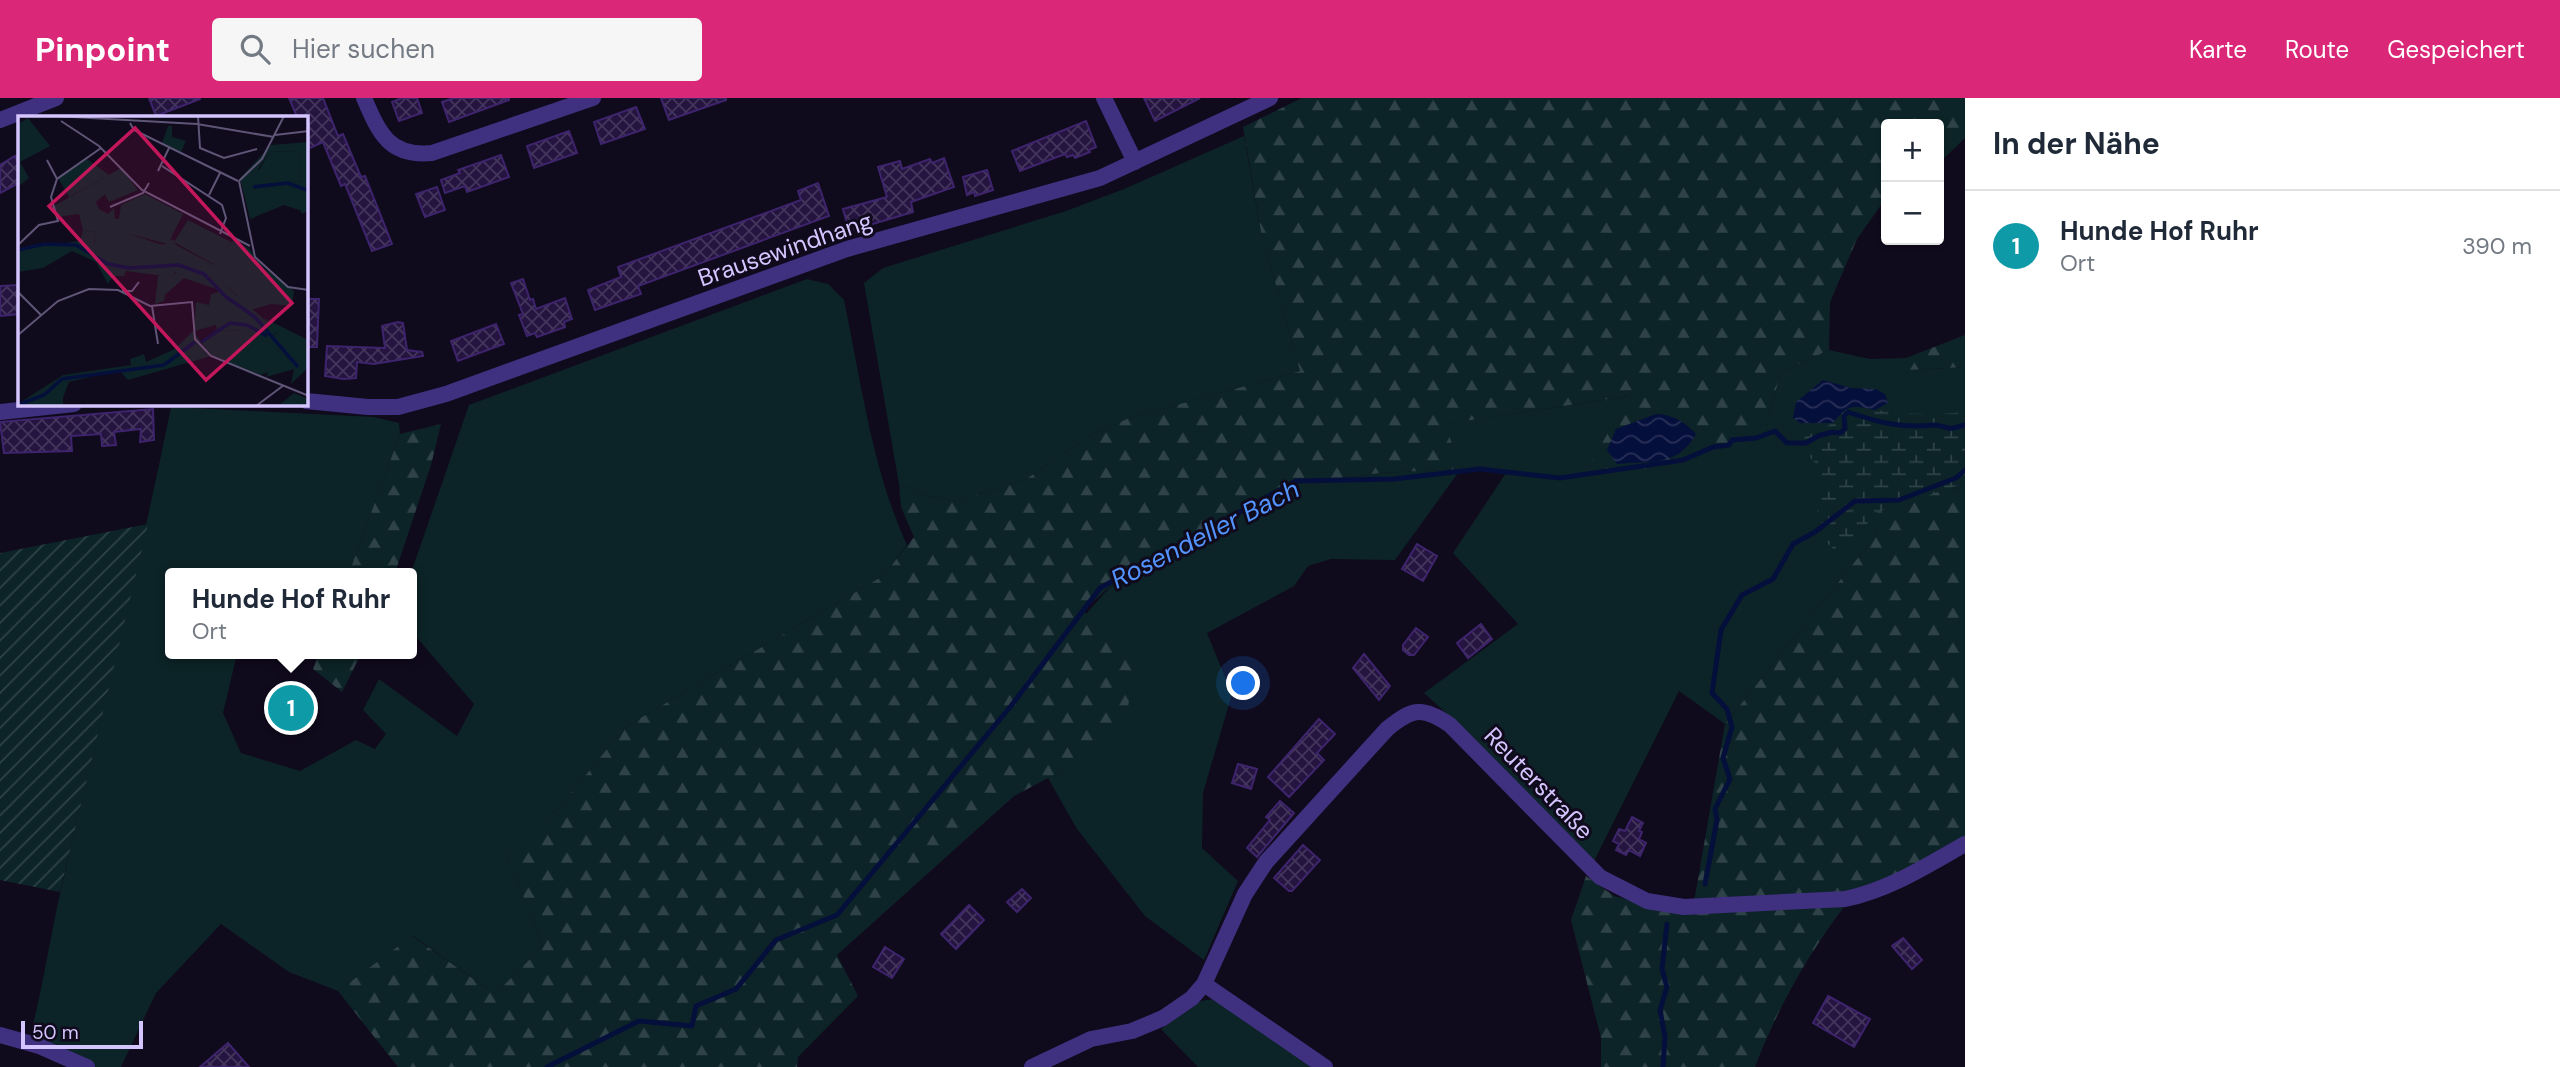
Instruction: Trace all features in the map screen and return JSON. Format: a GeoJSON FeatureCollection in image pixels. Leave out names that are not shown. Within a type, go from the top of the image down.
{"type":"FeatureCollection","features":[{"type":"Feature","properties":{"kind":"street"},"geometry":{"type":"LineString","coordinates":[[0,120],[56,98]]}},
{"type":"Feature","properties":{"kind":"street"},"geometry":{"type":"LineString","coordinates":[[364,98],[386,140],[403,151],[416,154],[432,153],[593,98]]}},
{"type":"Feature","properties":{"kind":"street"},"geometry":{"type":"LineString","coordinates":[[1104,98],[1135,162]]}},
{"type":"Feature","properties":{"kind":"street","name":"Brausewindhang"},"geometry":{"type":"LineString","coordinates":[[308,401],[398,407],[426,401],[848,249],[1100,178],[1270,98]]}},
{"type":"Feature","properties":{"kind":"street"},"geometry":{"type":"LineString","coordinates":[[0,412],[56,406]]}},
{"type":"Feature","properties":{"kind":"street","name":"Reuterstraße"},"geometry":{"type":"LineString","coordinates":[[1032,1067],[1091,1039],[1132,1031],[1163,1018],[1192,998],[1204,984],[1245,894],[1266,862],[1387,729],[1410,713],[1431,713],[1450,725],[1600,877],[1647,901],[1684,907],[1845,899],[1869,894],[1899,881],[1965,844]]}},
{"type":"Feature","properties":{"kind":"street"},"geometry":{"type":"LineString","coordinates":[[1204,984],[1325,1067]]}},
{"type":"Feature","properties":{"kind":"street"},"geometry":{"type":"LineString","coordinates":[[0,1035],[39,1046],[87,1067]]}},
{"type":"Feature","properties":{"kind":"green space"},"geometry":{"type":"Polygon","coordinates":[[[1302,98],[1965,98],[1965,138],[1944,158],[1944,119],[1881,119],[1881,205],[1857,239],[1830,302],[1829,350],[1781,372],[1766,426],[1674,466],[1584,475],[1629,396],[1445,424],[1461,469],[1380,473],[1295,484],[1108,588],[1083,611],[1136,654],[1128,707],[1069,767],[1014,796],[837,955],[858,996],[798,1057],[797,1067],[398,1067],[338,991],[412,936],[495,994],[543,946],[507,856],[562,804],[625,727],[883,576],[914,537],[901,507],[899,484],[928,496],[957,501],[1026,479],[1093,434],[1129,418],[1300,371],[1261,232],[1243,127],[1302,98]]]}},
{"type":"Feature","properties":{"kind":"green space"},"geometry":{"type":"Polygon","coordinates":[[[1244,136],[1261,232],[1300,371],[1129,418],[1093,434],[1026,479],[957,501],[928,496],[899,484],[864,283],[883,268],[1066,211],[1124,189],[1244,136]]]}},
{"type":"Feature","properties":{"kind":"green space"},"geometry":{"type":"Polygon","coordinates":[[[807,279],[828,284],[844,300],[876,455],[907,545],[883,576],[625,727],[562,804],[507,856],[543,946],[495,994],[413,936],[338,991],[289,972],[221,924],[156,993],[121,1067],[91,1067],[29,1040],[171,407],[374,417],[399,423],[400,434],[351,568],[165,568],[165,659],[236,659],[223,713],[241,753],[300,771],[356,740],[375,749],[386,734],[363,710],[379,679],[457,736],[474,704],[417,638],[417,568],[413,568],[469,405],[807,279]]]}},
{"type":"Feature","properties":{"kind":"green space"},"geometry":{"type":"Polygon","coordinates":[[[1965,335],[1965,367],[1909,370],[1906,358],[1965,335]]]}},
{"type":"Feature","properties":{"kind":"green space"},"geometry":{"type":"Polygon","coordinates":[[[1829,350],[1870,359],[1906,358],[1910,370],[1965,367],[1965,486],[1950,492],[1864,492],[1877,534],[1725,724],[1679,691],[1593,863],[1456,722],[1424,693],[1518,624],[1453,553],[1506,473],[1461,469],[1395,560],[1331,559],[1308,566],[1294,586],[1207,633],[1232,694],[1203,793],[1202,848],[1238,881],[1204,960],[1145,916],[1077,829],[1048,778],[1069,767],[1135,654],[1086,614],[1109,588],[1295,484],[1380,473],[1460,469],[1444,424],[1630,396],[1766,426],[1781,372],[1829,350]]]}},
{"type":"Feature","properties":{"kind":"green space"},"geometry":{"type":"Polygon","coordinates":[[[1855,406],[1910,414],[1965,412],[1965,483],[1878,512],[1839,554],[1815,532],[1822,470],[1795,442],[1833,423],[1843,409],[1855,406]]]}},
{"type":"Feature","properties":{"kind":"green space"},"geometry":{"type":"Polygon","coordinates":[[[441,424],[431,465],[397,568],[351,568],[400,434],[441,424]]]}},
{"type":"Feature","properties":{"kind":"green space"},"geometry":{"type":"Polygon","coordinates":[[[1965,486],[1965,841],[1868,892],[1694,902],[1725,724],[1877,534],[1863,491],[1950,492],[1965,486]]]}},
{"type":"Feature","properties":{"kind":"green space"},"geometry":{"type":"Polygon","coordinates":[[[148,524],[60,892],[0,880],[0,553],[148,524]]]}},
{"type":"Feature","properties":{"kind":"green space"},"geometry":{"type":"Polygon","coordinates":[[[317,659],[358,659],[342,692],[313,669],[317,659]]]}},
{"type":"Feature","properties":{"kind":"green space"},"geometry":{"type":"Polygon","coordinates":[[[1586,876],[1614,896],[1676,913],[1846,904],[1795,982],[1755,1067],[1601,1067],[1601,1038],[1571,920],[1586,876]]]}},
{"type":"Feature","properties":{"kind":"green space"},"geometry":{"type":"Polygon","coordinates":[[[1214,999],[1313,1067],[1198,1067],[1161,1029],[1201,1001],[1214,999]]]}},
{"type":"Feature","properties":{"kind":"water"},"geometry":{"type":"Polygon","coordinates":[[[1823,380],[1851,388],[1876,389],[1885,394],[1888,403],[1875,410],[1851,407],[1833,423],[1800,423],[1793,418],[1796,402],[1823,380]]]}},
{"type":"Feature","properties":{"kind":"water"},"geometry":{"type":"Polygon","coordinates":[[[1656,414],[1678,420],[1696,434],[1689,445],[1672,457],[1662,460],[1617,464],[1607,450],[1616,429],[1656,414]]]}},
{"type":"Feature","properties":{"kind":"building"},"geometry":{"type":"Polygon","coordinates":[[[149,98],[200,98],[200,99],[156,116],[149,98]]]}},
{"type":"Feature","properties":{"kind":"building"},"geometry":{"type":"Polygon","coordinates":[[[289,98],[323,98],[338,136],[343,134],[361,177],[365,176],[392,244],[372,251],[345,184],[341,186],[323,142],[310,148],[308,116],[297,116],[289,98]]]}},
{"type":"Feature","properties":{"kind":"building"},"geometry":{"type":"Polygon","coordinates":[[[402,98],[417,98],[422,113],[399,121],[392,102],[402,98]]]}},
{"type":"Feature","properties":{"kind":"building"},"geometry":{"type":"Polygon","coordinates":[[[454,98],[509,100],[449,122],[442,102],[454,98]]]}},
{"type":"Feature","properties":{"kind":"building"},"geometry":{"type":"Polygon","coordinates":[[[661,98],[726,98],[726,100],[669,120],[661,98]]]}},
{"type":"Feature","properties":{"kind":"building"},"geometry":{"type":"Polygon","coordinates":[[[1144,98],[1200,98],[1155,121],[1144,98]]]}},
{"type":"Feature","properties":{"kind":"building"},"geometry":{"type":"Polygon","coordinates":[[[636,107],[645,129],[601,144],[594,122],[636,107]]]}},
{"type":"Feature","properties":{"kind":"building"},"geometry":{"type":"Polygon","coordinates":[[[1086,121],[1096,147],[1089,150],[1090,152],[1075,158],[1065,154],[1020,171],[1012,151],[1086,121]]]}},
{"type":"Feature","properties":{"kind":"building"},"geometry":{"type":"Polygon","coordinates":[[[569,131],[577,153],[534,168],[527,146],[569,131]]]}},
{"type":"Feature","properties":{"kind":"building"},"geometry":{"type":"Polygon","coordinates":[[[501,155],[509,177],[467,192],[465,186],[445,193],[441,180],[460,173],[458,170],[501,155]]]}},
{"type":"Feature","properties":{"kind":"building"},"geometry":{"type":"Polygon","coordinates":[[[15,156],[18,163],[18,184],[0,193],[0,165],[15,156]]]}},
{"type":"Feature","properties":{"kind":"building"},"geometry":{"type":"Polygon","coordinates":[[[944,158],[954,187],[911,202],[913,212],[849,231],[843,209],[887,197],[878,167],[900,161],[902,169],[930,159],[932,163],[944,158]]]}},
{"type":"Feature","properties":{"kind":"building"},"geometry":{"type":"Polygon","coordinates":[[[987,170],[993,190],[975,196],[974,192],[967,195],[963,177],[987,170]]]}},
{"type":"Feature","properties":{"kind":"building"},"geometry":{"type":"Polygon","coordinates":[[[818,183],[829,216],[638,286],[641,294],[595,310],[588,290],[621,277],[618,267],[801,200],[798,191],[818,183]]]}},
{"type":"Feature","properties":{"kind":"building"},"geometry":{"type":"Polygon","coordinates":[[[437,187],[445,210],[425,217],[416,194],[437,187]]]}},
{"type":"Feature","properties":{"kind":"building"},"geometry":{"type":"Polygon","coordinates":[[[523,279],[536,309],[565,298],[572,319],[564,322],[565,327],[537,337],[535,333],[527,336],[519,315],[523,314],[511,283],[523,279]]]}},
{"type":"Feature","properties":{"kind":"building"},"geometry":{"type":"Polygon","coordinates":[[[18,285],[18,314],[0,316],[0,286],[18,285]]]}},
{"type":"Feature","properties":{"kind":"building"},"geometry":{"type":"Polygon","coordinates":[[[308,299],[319,299],[317,347],[308,347],[308,299]]]}},
{"type":"Feature","properties":{"kind":"building"},"geometry":{"type":"Polygon","coordinates":[[[403,323],[407,350],[422,352],[423,356],[374,364],[357,362],[356,378],[325,376],[327,346],[385,348],[382,326],[403,323]]]}},
{"type":"Feature","properties":{"kind":"building"},"geometry":{"type":"Polygon","coordinates":[[[496,324],[504,344],[458,361],[451,341],[496,324]]]}},
{"type":"Feature","properties":{"kind":"building"},"geometry":{"type":"Polygon","coordinates":[[[153,409],[154,440],[140,442],[141,429],[114,432],[116,445],[102,446],[101,434],[71,436],[72,451],[4,453],[0,422],[153,409]]]}},
{"type":"Feature","properties":{"kind":"building"},"geometry":{"type":"Polygon","coordinates":[[[1417,544],[1437,556],[1423,581],[1402,569],[1417,544]]]}},
{"type":"Feature","properties":{"kind":"building"},"geometry":{"type":"Polygon","coordinates":[[[1481,624],[1492,639],[1468,658],[1457,643],[1481,624]]]}},
{"type":"Feature","properties":{"kind":"building"},"geometry":{"type":"Polygon","coordinates":[[[1416,628],[1428,637],[1414,655],[1409,655],[1403,650],[1403,645],[1416,628]]]}},
{"type":"Feature","properties":{"kind":"building"},"geometry":{"type":"Polygon","coordinates":[[[1364,654],[1390,686],[1379,700],[1353,668],[1364,654]]]}},
{"type":"Feature","properties":{"kind":"building"},"geometry":{"type":"Polygon","coordinates":[[[277,686],[315,699],[305,730],[267,717],[277,686]]]}},
{"type":"Feature","properties":{"kind":"building"},"geometry":{"type":"Polygon","coordinates":[[[1319,719],[1335,734],[1317,753],[1324,760],[1289,797],[1268,777],[1319,719]]]}},
{"type":"Feature","properties":{"kind":"building"},"geometry":{"type":"Polygon","coordinates":[[[1238,764],[1257,769],[1251,789],[1232,783],[1238,764]]]}},
{"type":"Feature","properties":{"kind":"building"},"geometry":{"type":"Polygon","coordinates":[[[1280,801],[1294,813],[1257,857],[1247,848],[1270,820],[1266,817],[1280,801]]]}},
{"type":"Feature","properties":{"kind":"building"},"geometry":{"type":"Polygon","coordinates":[[[1632,817],[1643,823],[1639,839],[1646,843],[1640,856],[1629,850],[1626,855],[1616,850],[1619,844],[1613,841],[1619,829],[1625,831],[1632,817]]]}},
{"type":"Feature","properties":{"kind":"building"},"geometry":{"type":"Polygon","coordinates":[[[1303,845],[1320,860],[1292,891],[1289,891],[1274,878],[1303,845]]]}},
{"type":"Feature","properties":{"kind":"building"},"geometry":{"type":"Polygon","coordinates":[[[1022,889],[1031,898],[1017,912],[1007,902],[1022,889]]]}},
{"type":"Feature","properties":{"kind":"building"},"geometry":{"type":"Polygon","coordinates":[[[969,905],[984,920],[956,949],[941,934],[969,905]]]}},
{"type":"Feature","properties":{"kind":"building"},"geometry":{"type":"Polygon","coordinates":[[[1903,938],[1922,960],[1912,969],[1892,946],[1903,938]]]}},
{"type":"Feature","properties":{"kind":"building"},"geometry":{"type":"Polygon","coordinates":[[[885,947],[904,959],[892,978],[873,967],[885,947]]]}},
{"type":"Feature","properties":{"kind":"building"},"geometry":{"type":"Polygon","coordinates":[[[1828,996],[1870,1019],[1854,1047],[1813,1023],[1828,996]]]}},
{"type":"Feature","properties":{"kind":"building"},"geometry":{"type":"Polygon","coordinates":[[[228,1043],[249,1067],[200,1067],[228,1043]]]}},
{"type":"Feature","properties":{"kind":"waterway","name":"Rosendeller Bach"},"geometry":{"type":"LineString","coordinates":[[547,1067],[639,1021],[692,1026],[696,1006],[736,989],[776,940],[837,915],[1011,706],[1100,588],[1296,481],[1394,479],[1480,469],[1560,478],[1683,460],[1713,447],[1729,445],[1732,440],[1756,438],[1775,431],[1787,443],[1806,443],[1818,436],[1840,433],[1845,429],[1844,416],[1848,412],[1901,425],[1951,428],[1965,425]]}},
{"type":"Feature","properties":{"kind":"waterway"},"geometry":{"type":"LineString","coordinates":[[1705,884],[1717,820],[1715,809],[1730,779],[1723,758],[1732,727],[1727,709],[1712,693],[1721,630],[1742,595],[1773,579],[1793,544],[1815,532],[1855,501],[1899,500],[1956,478],[1965,470]]}},
{"type":"Feature","properties":{"kind":"waterway"},"geometry":{"type":"LineString","coordinates":[[1663,1067],[1665,1037],[1660,1010],[1667,987],[1662,969],[1667,924]]}},
{"type":"Feature","properties":{"kind":"place","name":"Hunde Hof Ruhr"},"geometry":{"type":"Point","coordinates":[291,708]}}]}
